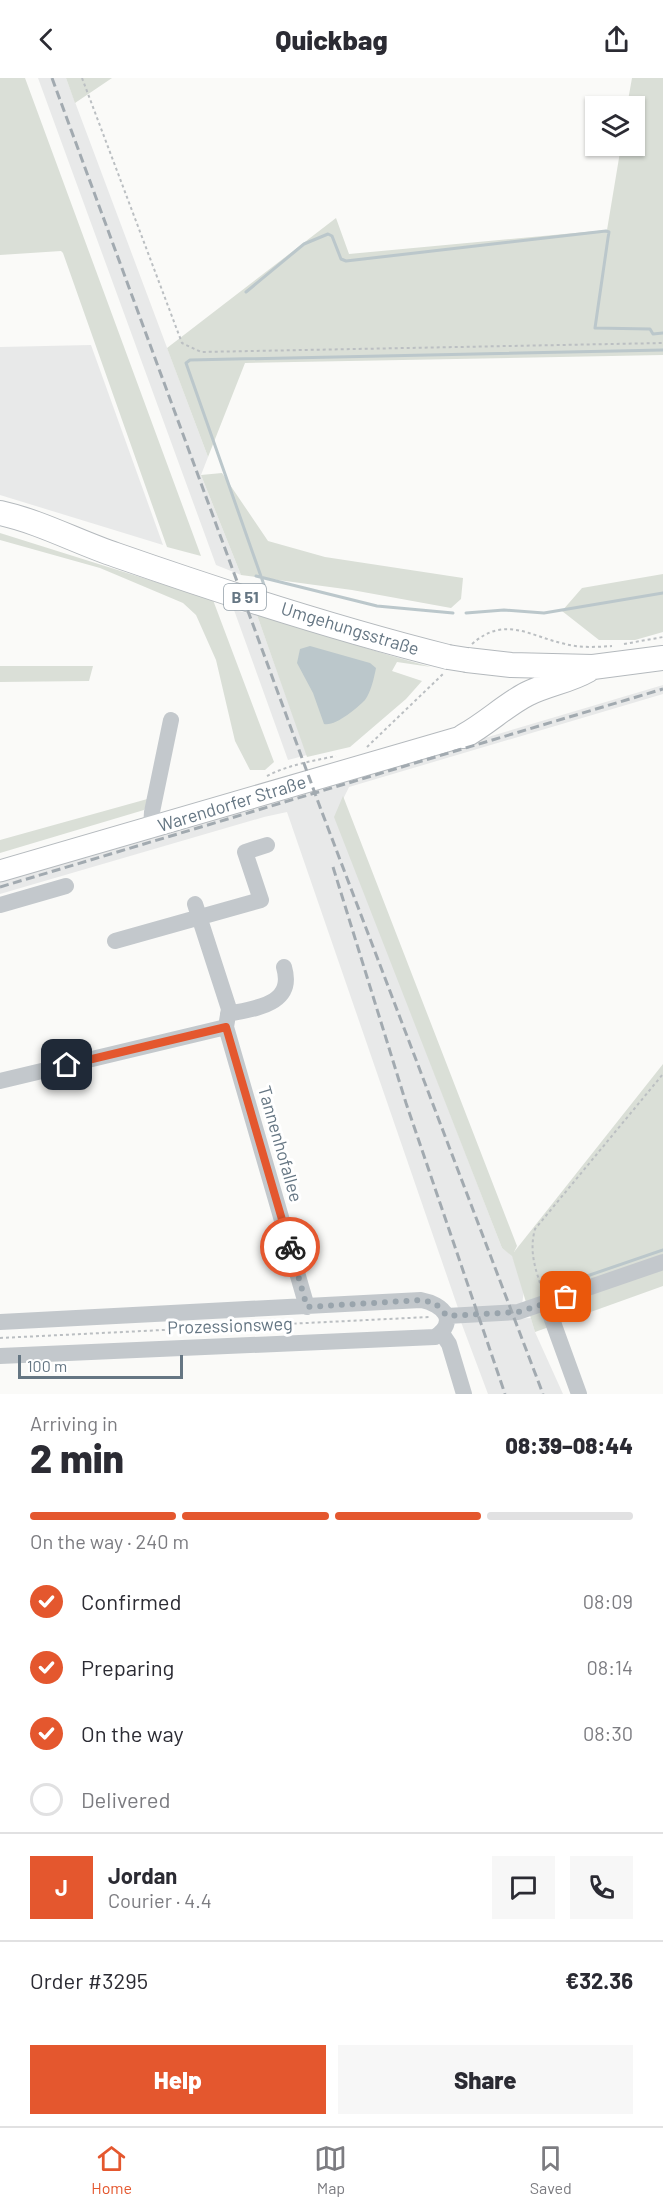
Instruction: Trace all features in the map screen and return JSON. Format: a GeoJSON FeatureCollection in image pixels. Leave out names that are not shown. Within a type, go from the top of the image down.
{"type":"FeatureCollection","features":[{"type":"Feature","properties":{"kind":"highway","name":"Umgehungsstraße"},"geometry":{"type":"LineString","coordinates":[[8,514],[114,555],[375,639],[459,658],[512,665],[593,667],[663,658]]}},
{"type":"Feature","properties":{"kind":"highway","name":"Umgehungsstraße"},"geometry":{"type":"LineString","coordinates":[[0,528],[61,546],[114,555]]}},
{"type":"Feature","properties":{"kind":"highway"},"geometry":{"type":"LineString","coordinates":[[464,736],[525,695],[573,679],[593,667]]}},
{"type":"Feature","properties":{"kind":"main road","name":"Warendorfer Straße"},"geometry":{"type":"LineString","coordinates":[[0,871],[464,736]]}},
{"type":"Feature","properties":{"kind":"street"},"geometry":{"type":"LineString","coordinates":[[151,828],[152,812],[171,720]]}},
{"type":"Feature","properties":{"kind":"street"},"geometry":{"type":"LineString","coordinates":[[115,941],[197,910],[261,900],[245,852],[267,845]]}},
{"type":"Feature","properties":{"kind":"street"},"geometry":{"type":"LineString","coordinates":[[0,905],[66,886]]}},
{"type":"Feature","properties":{"kind":"street","name":"Tannenhofallee"},"geometry":{"type":"LineString","coordinates":[[197,910],[229,1009],[227,1021],[307,1307]]}},
{"type":"Feature","properties":{"kind":"street"},"geometry":{"type":"LineString","coordinates":[[0,1081],[227,1021],[278,998],[285,988],[284,966]]}},
{"type":"Feature","properties":{"kind":"street"},"geometry":{"type":"LineString","coordinates":[[464,1394],[448,1344],[441,1332],[446,1327],[447,1316],[518,1312],[663,1262]]}},
{"type":"Feature","properties":{"kind":"street","name":"Prozessionsweg"},"geometry":{"type":"LineString","coordinates":[[0,1322],[421,1300],[435,1303],[447,1316]]}},
{"type":"Feature","properties":{"kind":"street"},"geometry":{"type":"LineString","coordinates":[[546,1303],[579,1394]]}},
{"type":"Feature","properties":{"kind":"street","name":"Prozessionsweg"},"geometry":{"type":"LineString","coordinates":[[0,1356],[435,1337],[441,1332]]}},
{"type":"Feature","properties":{"kind":"path"},"geometry":{"type":"LineString","coordinates":[[82,78],[182,343],[201,352],[663,343]]}},
{"type":"Feature","properties":{"kind":"path"},"geometry":{"type":"LineString","coordinates":[[363,750],[482,636],[492,631],[514,628],[567,645],[587,647],[617,646],[663,637]]}},
{"type":"Feature","properties":{"kind":"path"},"geometry":{"type":"LineString","coordinates":[[546,1303],[533,1260],[531,1244],[535,1229],[663,1074]]}},
{"type":"Feature","properties":{"kind":"path","name":"Prozessionsweg"},"geometry":{"type":"LineString","coordinates":[[0,1338],[447,1316]]}},
{"type":"Feature","properties":{"kind":"shaded area"},"geometry":{"type":"Polygon","coordinates":[[[0,78],[25,78],[201,556],[167,547],[63,253],[61,251],[0,255],[0,78]]]}},
{"type":"Feature","properties":{"kind":"shaded area"},"geometry":{"type":"Polygon","coordinates":[[[38,78],[66,78],[208,457],[201,475],[241,575],[216,565],[38,78]]]}},
{"type":"Feature","properties":{"kind":"shaded area"},"geometry":{"type":"Polygon","coordinates":[[[66,78],[112,78],[75,103],[66,78]]]}},
{"type":"Feature","properties":{"kind":"shaded area"},"geometry":{"type":"Polygon","coordinates":[[[632,78],[663,78],[663,355],[245,363],[208,457],[167,348],[336,218],[349,254],[607,230],[619,156],[645,156],[645,96],[629,96],[632,78]]]}},
{"type":"Feature","properties":{"kind":"shaded area"},"geometry":{"type":"Polygon","coordinates":[[[91,345],[163,545],[0,495],[0,347],[91,345]]]}},
{"type":"Feature","properties":{"kind":"shaded area"},"geometry":{"type":"Polygon","coordinates":[[[222,473],[268,541],[325,557],[463,578],[461,599],[451,608],[352,590],[241,575],[201,475],[222,473]]]}},
{"type":"Feature","properties":{"kind":"shaded area"},"geometry":{"type":"Polygon","coordinates":[[[0,533],[213,600],[274,762],[265,770],[250,770],[235,741],[216,660],[196,615],[183,603],[100,568],[0,540],[0,533]]]}},
{"type":"Feature","properties":{"kind":"shaded area"},"geometry":{"type":"Polygon","coordinates":[[[663,574],[663,632],[635,640],[599,640],[562,611],[582,588],[663,574]]]}},
{"type":"Feature","properties":{"kind":"shaded area"},"geometry":{"type":"Polygon","coordinates":[[[234,610],[257,615],[307,755],[288,760],[234,610]]]}},
{"type":"Feature","properties":{"kind":"shaded area"},"geometry":{"type":"Polygon","coordinates":[[[257,615],[431,667],[397,662],[392,671],[422,681],[406,699],[350,747],[307,757],[257,615]]]}},
{"type":"Feature","properties":{"kind":"shaded area"},"geometry":{"type":"Polygon","coordinates":[[[310,646],[370,663],[376,668],[371,689],[365,700],[334,723],[324,724],[313,693],[297,663],[300,649],[310,646]]]}},
{"type":"Feature","properties":{"kind":"shaded area"},"geometry":{"type":"Polygon","coordinates":[[[0,666],[93,666],[89,681],[0,682],[0,666]]]}},
{"type":"Feature","properties":{"kind":"shaded area"},"geometry":{"type":"Polygon","coordinates":[[[663,685],[663,694],[349,787],[335,816],[502,1248],[512,1255],[524,1290],[522,1305],[458,1308],[287,812],[0,894],[0,882],[663,685]]]}},
{"type":"Feature","properties":{"kind":"shaded area"},"geometry":{"type":"Polygon","coordinates":[[[343,796],[517,1246],[514,1252],[663,1064],[663,1286],[535,1332],[512,1256],[502,1248],[334,817],[343,796]]]}},
{"type":"Feature","properties":{"kind":"shaded area"},"geometry":{"type":"Polygon","coordinates":[[[151,798],[144,810],[0,853],[0,840],[151,798]]]}},
{"type":"Feature","properties":{"kind":"shaded area"},"geometry":{"type":"Polygon","coordinates":[[[531,1318],[563,1394],[488,1394],[461,1322],[531,1318]]]}},
{"type":"Feature","properties":{"kind":"waterway"},"geometry":{"type":"LineString","coordinates":[[246,292],[304,244],[328,234],[332,236],[341,259],[346,261],[606,231],[609,232],[595,328],[650,329],[653,334],[663,333]]}},
{"type":"Feature","properties":{"kind":"waterway"},"geometry":{"type":"LineString","coordinates":[[264,585],[186,363],[190,360],[663,350]]}},
{"type":"Feature","properties":{"kind":"waterway"},"geometry":{"type":"LineString","coordinates":[[256,576],[377,606],[453,613]]}},
{"type":"Feature","properties":{"kind":"waterway"},"geometry":{"type":"LineString","coordinates":[[466,613],[504,610],[544,613],[663,593]]}},
{"type":"Feature","properties":{"kind":"waterway"},"geometry":{"type":"LineString","coordinates":[[581,1278],[663,1250]]}},
{"type":"Feature","properties":{"kind":"railway"},"geometry":{"type":"LineString","coordinates":[[52,78],[320,807],[543,1394]]}},
{"type":"Feature","properties":{"kind":"railway"},"geometry":{"type":"LineString","coordinates":[[0,887],[663,689]]}},
{"type":"Feature","properties":{"kind":"railway"},"geometry":{"type":"LineString","coordinates":[[333,867],[406,1103],[505,1394]]}},
{"type":"Feature","properties":{"kind":"way so far"},"geometry":{"type":"LineString","coordinates":[[290,1247],[307,1307],[421,1300],[435,1303],[447,1316],[518,1312],[566,1297]]}},
{"type":"Feature","properties":{"kind":"route"},"geometry":{"type":"LineString","coordinates":[[67,1065],[226,1027],[290,1247]]}}]}
